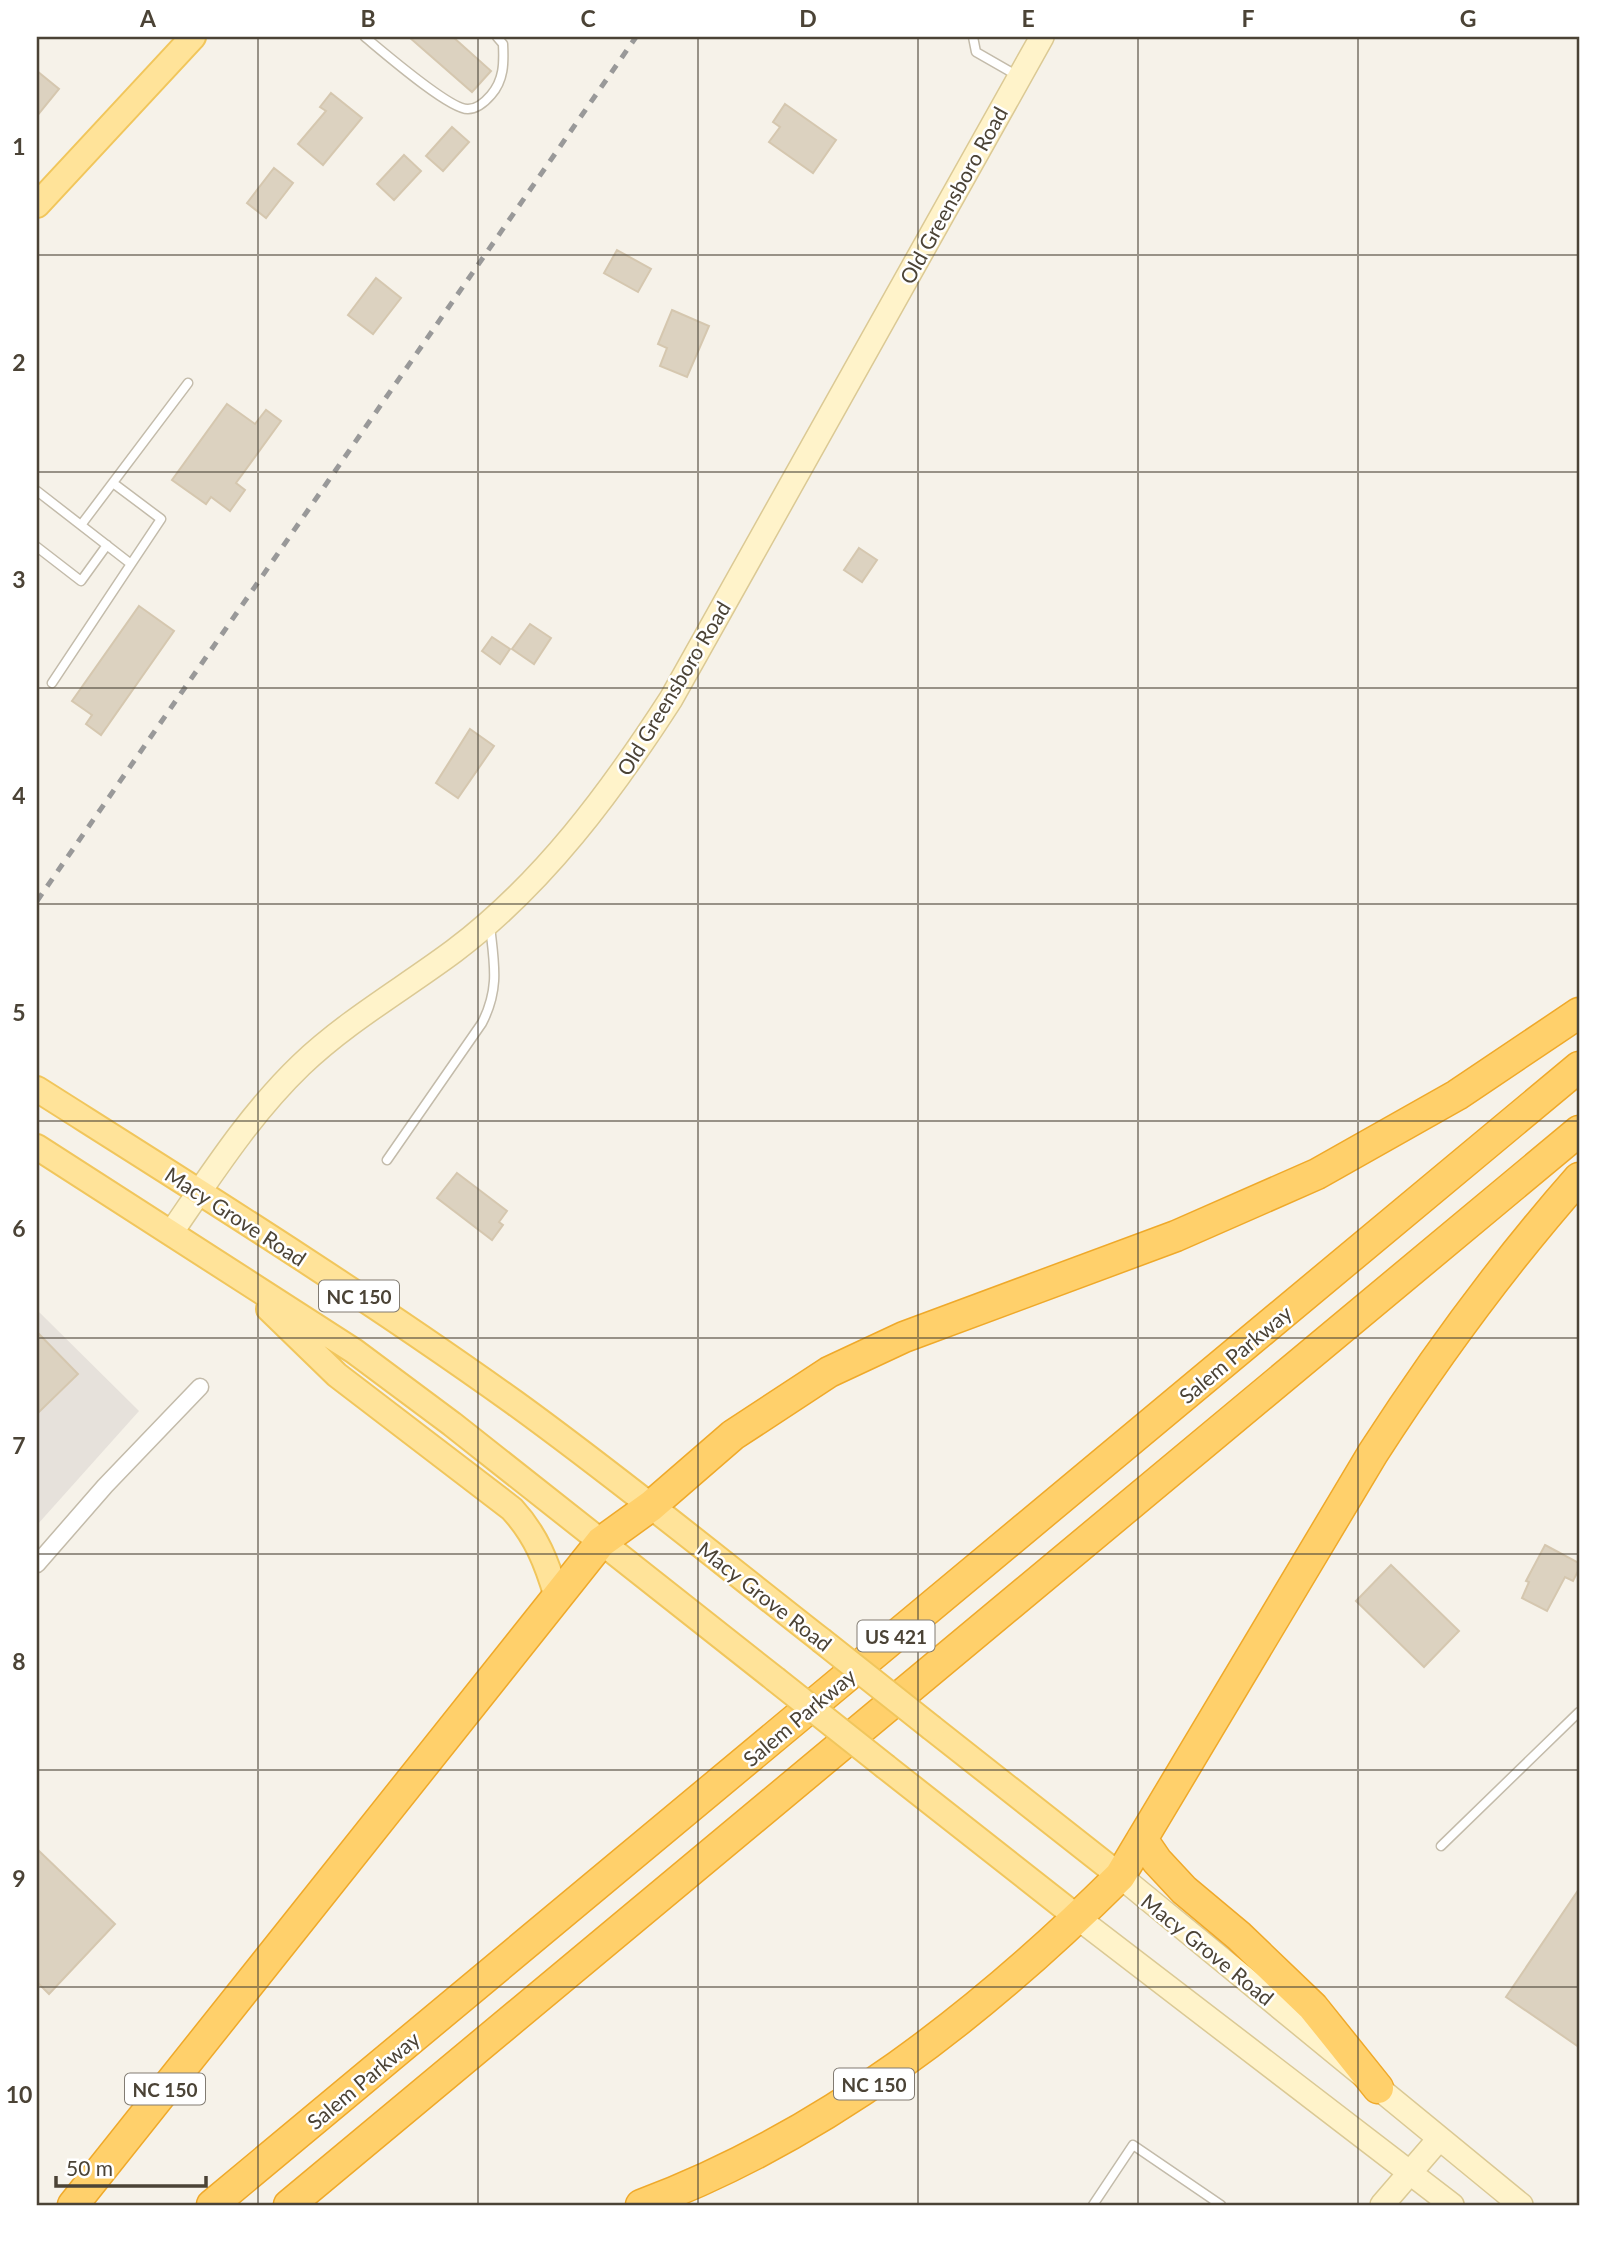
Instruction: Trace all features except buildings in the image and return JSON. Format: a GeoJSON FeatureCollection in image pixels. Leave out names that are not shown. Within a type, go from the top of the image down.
{"type":"FeatureCollection","features":[{"type":"Feature","properties":{"kind":"highway"},"geometry":{"type":"LineString","coordinates":[[557,1597],[601,1542],[651,1506],[733,1434],[830,1372],[915,1332],[1176,1237],[1317,1174],[1457,1095],[1579,1013]]}},
{"type":"Feature","properties":{"kind":"highway","name":"Salem Parkway"},"geometry":{"type":"LineString","coordinates":[[212,2205],[1579,1067]]}},
{"type":"Feature","properties":{"kind":"highway","name":"US 421"},"geometry":{"type":"LineString","coordinates":[[289,2205],[1579,1131]]}},
{"type":"Feature","properties":{"kind":"highway"},"geometry":{"type":"LineString","coordinates":[[1120,1876],[1408,1399],[1483,1295],[1579,1178]]}},
{"type":"Feature","properties":{"kind":"highway","name":"NC 150"},"geometry":{"type":"LineString","coordinates":[[74,2205],[557,1597]]}},
{"type":"Feature","properties":{"kind":"highway"},"geometry":{"type":"LineString","coordinates":[[1142,1839],[1184,1890],[1239,1936],[1313,2007],[1378,2088]]}},
{"type":"Feature","properties":{"kind":"highway","name":"NC 150"},"geometry":{"type":"LineString","coordinates":[[640,2205],[721,2171],[779,2141],[891,2073],[982,2003],[1078,1918],[1120,1876]]}},
{"type":"Feature","properties":{"kind":"main road"},"geometry":{"type":"LineString","coordinates":[[40,196],[193,37]]}},
{"type":"Feature","properties":{"kind":"main road","name":"Macy Grove Road"},"geometry":{"type":"LineString","coordinates":[[37,1089],[200,1192],[427,1342],[526,1412],[651,1506],[1120,1876]]}},
{"type":"Feature","properties":{"kind":"main road"},"geometry":{"type":"LineString","coordinates":[[37,1147],[354,1351],[452,1424],[1078,1918]]}},
{"type":"Feature","properties":{"kind":"main road"},"geometry":{"type":"LineString","coordinates":[[231,1272],[337,1375],[512,1509],[532,1533],[541,1549],[557,1597]]}},
{"type":"Feature","properties":{"kind":"street","name":"Old Greensboro Road"},"geometry":{"type":"LineString","coordinates":[[171,1233],[247,1126],[301,1065],[355,1020],[454,951],[489,922],[528,884],[592,813],[619,778],[671,699],[1019,77],[1038,38]]}},
{"type":"Feature","properties":{"kind":"street"},"geometry":{"type":"LineString","coordinates":[[37,1564],[105,1486],[201,1387]]}},
{"type":"Feature","properties":{"kind":"street","name":"Macy Grove Road"},"geometry":{"type":"LineString","coordinates":[[1120,1876],[1521,2205]]}},
{"type":"Feature","properties":{"kind":"street"},"geometry":{"type":"LineString","coordinates":[[1078,1918],[1452,2205]]}},
{"type":"Feature","properties":{"kind":"street"},"geometry":{"type":"LineString","coordinates":[[1382,2205],[1440,2139]]}},
{"type":"Feature","properties":{"kind":"lane"},"geometry":{"type":"LineString","coordinates":[[365,37],[445,99],[470,110],[480,106],[492,94],[502,75],[503,44],[497,37]]}},
{"type":"Feature","properties":{"kind":"lane"},"geometry":{"type":"LineString","coordinates":[[973,37],[976,52],[1019,77]]}},
{"type":"Feature","properties":{"kind":"lane"},"geometry":{"type":"LineString","coordinates":[[81,525],[188,383]]}},
{"type":"Feature","properties":{"kind":"lane"},"geometry":{"type":"LineString","coordinates":[[52,683],[161,519],[113,483]]}},
{"type":"Feature","properties":{"kind":"lane"},"geometry":{"type":"LineString","coordinates":[[37,491],[131,564]]}},
{"type":"Feature","properties":{"kind":"lane"},"geometry":{"type":"LineString","coordinates":[[37,547],[81,581],[107,545]]}},
{"type":"Feature","properties":{"kind":"lane"},"geometry":{"type":"LineString","coordinates":[[387,1160],[489,1009],[496,977],[489,922]]}},
{"type":"Feature","properties":{"kind":"lane"},"geometry":{"type":"LineString","coordinates":[[1441,1846],[1579,1712]]}},
{"type":"Feature","properties":{"kind":"lane"},"geometry":{"type":"LineString","coordinates":[[1093,2205],[1133,2145],[1221,2205]]}},
{"type":"Feature","properties":{"kind":"shaded area"},"geometry":{"type":"Polygon","coordinates":[[[37,1310],[139,1411],[37,1525],[37,1310]]]}},
{"type":"Feature","properties":{"kind":"railway"},"geometry":{"type":"LineString","coordinates":[[37,901],[636,37]]}}]}
